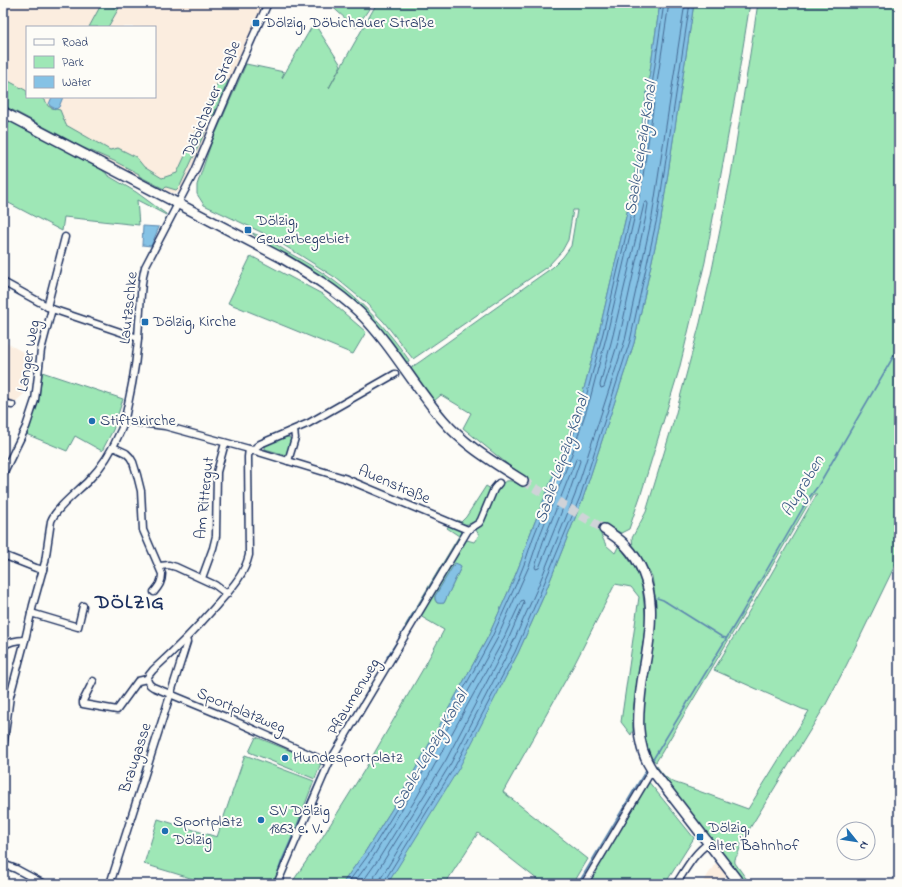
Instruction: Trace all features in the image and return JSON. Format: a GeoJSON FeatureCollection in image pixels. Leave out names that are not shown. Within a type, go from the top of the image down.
{"type":"FeatureCollection","features":[{"type":"Feature","properties":{"kind":"street","name":"Döbichauer Straße"},"geometry":{"type":"LineString","coordinates":[[178,204],[195,171],[234,78],[268,3]]}},
{"type":"Feature","properties":{"kind":"street"},"geometry":{"type":"LineString","coordinates":[[3,112],[282,258],[335,291],[381,336],[426,399],[444,421],[461,438],[493,462],[523,481]]}},
{"type":"Feature","properties":{"kind":"street","name":"Lautzschke"},"geometry":{"type":"LineString","coordinates":[[3,749],[10,696],[48,549],[51,521],[58,510],[95,474],[106,460],[122,430],[132,388],[138,338],[142,281],[148,262],[178,204]]}},
{"type":"Feature","properties":{"kind":"street","name":"Langer Weg"},"geometry":{"type":"LineString","coordinates":[[3,474],[26,427],[35,400],[41,350],[65,237]]}},
{"type":"Feature","properties":{"kind":"street"},"geometry":{"type":"LineString","coordinates":[[3,282],[50,308],[138,338]]}},
{"type":"Feature","properties":{"kind":"street"},"geometry":{"type":"LineString","coordinates":[[251,450],[260,444],[309,423],[395,374]]}},
{"type":"Feature","properties":{"kind":"street"},"geometry":{"type":"LineString","coordinates":[[3,403],[12,405]]}},
{"type":"Feature","properties":{"kind":"street","name":"Auenstraße"},"geometry":{"type":"LineString","coordinates":[[124,421],[165,426],[344,478],[468,530]]}},
{"type":"Feature","properties":{"kind":"street"},"geometry":{"type":"LineString","coordinates":[[288,461],[295,438],[294,430]]}},
{"type":"Feature","properties":{"kind":"street","name":"Am Rittergut"},"geometry":{"type":"LineString","coordinates":[[202,578],[216,536],[217,472],[225,443]]}},
{"type":"Feature","properties":{"kind":"street"},"geometry":{"type":"LineString","coordinates":[[113,447],[126,453],[130,457],[137,475],[141,491],[143,530],[160,566],[162,574],[160,585],[154,592]]}},
{"type":"Feature","properties":{"kind":"street","name":"Braugasse"},"geometry":{"type":"LineString","coordinates":[[147,679],[153,670],[186,639],[227,594],[243,573],[249,555],[248,456],[251,450]]}},
{"type":"Feature","properties":{"kind":"street"},"geometry":{"type":"LineString","coordinates":[[468,530],[481,520],[494,489],[499,483]]}},
{"type":"Feature","properties":{"kind":"street"},"geometry":{"type":"LineString","coordinates":[[604,529],[619,540],[631,552],[642,568],[647,582],[650,601],[650,622],[638,722],[639,736],[645,758],[652,770],[740,884]]}},
{"type":"Feature","properties":{"kind":"street","name":"Pflaumenweg"},"geometry":{"type":"LineString","coordinates":[[277,884],[329,763],[468,530]]}},
{"type":"Feature","properties":{"kind":"street"},"geometry":{"type":"LineString","coordinates":[[3,555],[43,570]]}},
{"type":"Feature","properties":{"kind":"street"},"geometry":{"type":"LineString","coordinates":[[160,566],[169,565],[176,567],[202,578],[227,594]]}},
{"type":"Feature","properties":{"kind":"street"},"geometry":{"type":"LineString","coordinates":[[31,613],[78,627],[83,606]]}},
{"type":"Feature","properties":{"kind":"street","name":"Braugasse"},"geometry":{"type":"LineString","coordinates":[[110,884],[185,648],[186,639]]}},
{"type":"Feature","properties":{"kind":"street"},"geometry":{"type":"LineString","coordinates":[[3,646],[15,640],[25,640]]}},
{"type":"Feature","properties":{"kind":"street"},"geometry":{"type":"LineString","coordinates":[[93,681],[83,704],[117,710],[138,681],[147,679]]}},
{"type":"Feature","properties":{"kind":"street","name":"Sportplatzweg"},"geometry":{"type":"LineString","coordinates":[[147,679],[150,686],[228,718],[329,763]]}},
{"type":"Feature","properties":{"kind":"street"},"geometry":{"type":"LineString","coordinates":[[586,881],[652,770]]}},
{"type":"Feature","properties":{"kind":"street"},"geometry":{"type":"LineString","coordinates":[[676,884],[692,858],[709,843]]}},
{"type":"Feature","properties":{"kind":"street"},"geometry":{"type":"LineString","coordinates":[[3,864],[16,869],[44,884]]}},
{"type":"Feature","properties":{"kind":"shaded area"},"geometry":{"type":"Polygon","coordinates":[[[3,3],[268,3],[181,189],[178,192],[170,192],[57,137],[3,107],[3,3]]]}},
{"type":"Feature","properties":{"kind":"shaded area"},"geometry":{"type":"Polygon","coordinates":[[[3,341],[30,356],[28,387],[25,393],[13,404],[3,402],[3,341]]]}},
{"type":"Feature","properties":{"kind":"shaded area"},"geometry":{"type":"Polygon","coordinates":[[[718,859],[728,873],[721,884],[702,884],[718,859]]]}},
{"type":"Feature","properties":{"kind":"green space"},"geometry":{"type":"Polygon","coordinates":[[[102,3],[119,8],[109,26],[90,26],[102,3]]]}},
{"type":"Feature","properties":{"kind":"green space"},"geometry":{"type":"Polygon","coordinates":[[[328,3],[373,3],[356,28],[328,3]]]}},
{"type":"Feature","properties":{"kind":"green space"},"geometry":{"type":"Polygon","coordinates":[[[377,3],[660,3],[633,187],[599,332],[582,396],[563,451],[513,581],[488,637],[404,790],[365,852],[342,884],[291,884],[365,769],[444,630],[420,616],[464,542],[467,540],[474,542],[479,535],[476,530],[480,525],[497,488],[507,481],[512,481],[523,487],[527,478],[463,428],[471,413],[441,395],[434,401],[411,370],[412,367],[553,267],[571,246],[577,210],[573,210],[568,240],[562,251],[548,266],[413,359],[384,322],[364,301],[336,278],[263,233],[204,205],[197,194],[197,185],[211,144],[246,64],[284,72],[282,78],[314,23],[341,65],[329,88],[377,3]],[[460,565],[435,596],[437,603],[444,603],[461,567],[460,565]]]}},
{"type":"Feature","properties":{"kind":"green space"},"geometry":{"type":"Polygon","coordinates":[[[694,3],[750,3],[735,97],[705,262],[679,370],[629,529],[621,533],[605,525],[601,535],[606,545],[615,553],[619,545],[641,577],[646,622],[633,711],[633,730],[631,735],[621,722],[639,597],[631,587],[615,584],[574,665],[503,792],[588,859],[573,884],[543,884],[478,833],[445,884],[387,884],[458,768],[518,653],[545,593],[583,498],[634,343],[661,219],[694,3]]]}},
{"type":"Feature","properties":{"kind":"green space"},"geometry":{"type":"Polygon","coordinates":[[[758,3],[899,3],[899,557],[825,706],[742,841],[735,863],[750,884],[745,884],[655,768],[657,765],[664,776],[673,782],[748,809],[809,711],[714,670],[817,494],[814,494],[656,762],[648,752],[643,737],[642,718],[656,603],[652,576],[633,547],[632,538],[646,512],[674,420],[700,323],[731,175],[758,3]]]}},
{"type":"Feature","properties":{"kind":"green space"},"geometry":{"type":"Polygon","coordinates":[[[3,78],[26,90],[26,98],[42,98],[45,100],[48,106],[60,110],[66,125],[110,150],[118,148],[136,157],[144,167],[162,178],[177,173],[197,130],[202,128],[205,132],[180,186],[176,190],[166,187],[164,189],[139,176],[139,174],[82,147],[3,105],[3,78]]]}},
{"type":"Feature","properties":{"kind":"green space"},"geometry":{"type":"Polygon","coordinates":[[[225,78],[228,81],[213,116],[204,113],[219,80],[225,78]]]}},
{"type":"Feature","properties":{"kind":"green space"},"geometry":{"type":"Polygon","coordinates":[[[3,117],[96,165],[107,175],[136,192],[166,215],[137,200],[139,225],[64,217],[62,231],[3,200],[3,117]]]}},
{"type":"Feature","properties":{"kind":"green space"},"geometry":{"type":"Polygon","coordinates":[[[252,233],[271,242],[328,276],[344,289],[365,307],[384,327],[409,361],[405,363],[395,349],[292,260],[261,241],[252,233]]]}},
{"type":"Feature","properties":{"kind":"green space"},"geometry":{"type":"Polygon","coordinates":[[[251,256],[322,294],[366,332],[353,354],[228,303],[251,256]]]}},
{"type":"Feature","properties":{"kind":"green space"},"geometry":{"type":"Polygon","coordinates":[[[42,372],[123,399],[113,430],[102,451],[75,436],[67,451],[26,434],[39,396],[42,372]]]}},
{"type":"Feature","properties":{"kind":"green space"},"geometry":{"type":"Polygon","coordinates":[[[285,437],[290,438],[291,441],[287,455],[265,449],[265,445],[285,437]]]}},
{"type":"Feature","properties":{"kind":"green space"},"geometry":{"type":"Polygon","coordinates":[[[486,486],[491,489],[479,519],[476,522],[468,524],[459,522],[457,520],[461,522],[466,517],[486,486]]]}},
{"type":"Feature","properties":{"kind":"green space"},"geometry":{"type":"Polygon","coordinates":[[[450,524],[461,531],[462,537],[407,628],[405,626],[459,536],[447,528],[450,524]]]}},
{"type":"Feature","properties":{"kind":"green space","name":"Hundesportplatz"},"geometry":{"type":"Polygon","coordinates":[[[256,737],[321,763],[315,779],[249,752],[256,737]]]}},
{"type":"Feature","properties":{"kind":"green space","name":"SV Dölzig 1863 e. V."},"geometry":{"type":"Polygon","coordinates":[[[245,755],[314,781],[274,884],[210,884],[144,864],[158,819],[217,837],[245,755]]]}},
{"type":"Feature","properties":{"kind":"green space"},"geometry":{"type":"Polygon","coordinates":[[[648,781],[694,838],[665,884],[587,884],[648,781]]]}},
{"type":"Feature","properties":{"kind":"water","name":"Saale-Leipzig-Kanal"},"geometry":{"type":"Polygon","coordinates":[[[660,3],[694,3],[661,219],[634,343],[583,498],[545,593],[518,653],[459,768],[388,883],[342,884],[365,852],[404,790],[488,637],[513,581],[563,451],[582,396],[599,332],[633,187],[660,3]]]}},
{"type":"Feature","properties":{"kind":"water"},"geometry":{"type":"Polygon","coordinates":[[[52,98],[63,98],[59,107],[56,109],[49,104],[52,98]]]}},
{"type":"Feature","properties":{"kind":"water"},"geometry":{"type":"Polygon","coordinates":[[[143,226],[159,227],[151,246],[142,245],[143,226]]]}},
{"type":"Feature","properties":{"kind":"water"},"geometry":{"type":"Polygon","coordinates":[[[455,563],[461,567],[444,603],[436,602],[435,596],[455,563]]]}},
{"type":"Feature","properties":{"kind":"waterway","name":"Augraben"},"geometry":{"type":"LineString","coordinates":[[652,761],[740,616],[808,499],[818,486],[899,347]]}},
{"type":"Feature","properties":{"kind":"waterway"},"geometry":{"type":"LineString","coordinates":[[407,624],[447,559]]}},
{"type":"Feature","properties":{"kind":"waterway"},"geometry":{"type":"LineString","coordinates":[[657,598],[663,600],[722,637],[726,638]]}},
{"type":"Feature","properties":{"kind":"waterway"},"geometry":{"type":"LineString","coordinates":[[399,638],[404,629]]}},
{"type":"Feature","properties":{"kind":"waterway"},"geometry":{"type":"LineString","coordinates":[[387,657],[396,643]]}},
{"type":"Feature","properties":{"kind":"waterway"},"geometry":{"type":"LineString","coordinates":[[372,685],[383,667]]}},
{"type":"Feature","properties":{"kind":"waterway"},"geometry":{"type":"LineString","coordinates":[[353,716],[365,696]]}},
{"type":"Feature","properties":{"kind":"waterway"},"geometry":{"type":"LineString","coordinates":[[342,736],[350,721]]}},
{"type":"Feature","properties":{"kind":"waterway"},"geometry":{"type":"LineString","coordinates":[[274,884],[282,860],[322,770]]}},
{"type":"Feature","properties":{"kind":"waterway"},"geometry":{"type":"LineString","coordinates":[[578,884],[646,770]]}},
{"type":"Feature","properties":{"kind":"tunnel"},"geometry":{"type":"LineString","coordinates":[[523,481],[604,529]]}},
{"type":"Feature","properties":{"kind":"place","name":"Dölzig, Döbichauer Straße"},"geometry":{"type":"Point","coordinates":[256,23]}},
{"type":"Feature","properties":{"kind":"place","name":"Dölzig, Gewerbegebiet"},"geometry":{"type":"Point","coordinates":[248,230]}},
{"type":"Feature","properties":{"kind":"place","name":"Dölzig, Kirche"},"geometry":{"type":"Point","coordinates":[145,322]}},
{"type":"Feature","properties":{"kind":"place","name":"Stiftskirche"},"geometry":{"type":"Point","coordinates":[92,421]}},
{"type":"Feature","properties":{"kind":"place","name":"Hundesportplatz"},"geometry":{"type":"Point","coordinates":[285,758]}},
{"type":"Feature","properties":{"kind":"place","name":"SV Dölzig 1863 e. V."},"geometry":{"type":"Point","coordinates":[261,820]}},
{"type":"Feature","properties":{"kind":"place","name":"Sportplatz Dölzig"},"geometry":{"type":"Point","coordinates":[165,831]}},
{"type":"Feature","properties":{"kind":"place","name":"Dölzig, alter Bahnhof"},"geometry":{"type":"Point","coordinates":[700,837]}},
{"type":"Feature","properties":{"kind":"district","name":"DÖLZIG"},"geometry":{"type":"Point","coordinates":[130,603]}}]}
